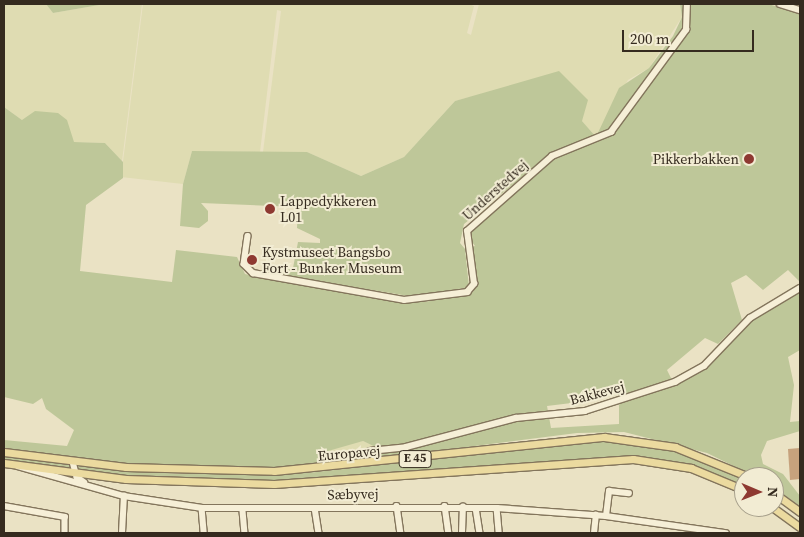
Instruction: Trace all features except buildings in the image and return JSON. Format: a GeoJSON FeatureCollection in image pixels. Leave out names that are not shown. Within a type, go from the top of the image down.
{"type":"FeatureCollection","features":[{"type":"Feature","properties":{"kind":"main road","name":"Europavej"},"geometry":{"type":"LineString","coordinates":[[4,452],[73,462],[168,470],[274,471],[604,437],[675,447],[734,471]]}},
{"type":"Feature","properties":{"kind":"main road","name":"Europavej"},"geometry":{"type":"LineString","coordinates":[[4,463],[76,474],[274,484],[633,460],[691,468],[734,486]]}},
{"type":"Feature","properties":{"kind":"main road"},"geometry":{"type":"LineString","coordinates":[[784,501],[800,512]]}},
{"type":"Feature","properties":{"kind":"main road"},"geometry":{"type":"LineString","coordinates":[[784,516],[800,527]]}},
{"type":"Feature","properties":{"kind":"street","name":"Understedvej"},"geometry":{"type":"LineString","coordinates":[[248,236],[244,264],[253,273],[404,300],[467,292],[474,284],[467,231],[552,156],[611,132],[686,30],[688,4]]}},
{"type":"Feature","properties":{"kind":"street"},"geometry":{"type":"LineString","coordinates":[[780,4],[800,10]]}},
{"type":"Feature","properties":{"kind":"street","name":"Bakkevej"},"geometry":{"type":"LineString","coordinates":[[370,451],[406,447],[516,418],[585,411],[675,382],[704,366],[750,318],[800,288]]}},
{"type":"Feature","properties":{"kind":"street"},"geometry":{"type":"LineString","coordinates":[[73,462],[76,474]]}},
{"type":"Feature","properties":{"kind":"street","name":"Sæbyvej"},"geometry":{"type":"LineString","coordinates":[[16,465],[124,496],[202,508],[243,511],[397,506],[498,508],[600,515],[724,533]]}},
{"type":"Feature","properties":{"kind":"street","name":"Sæbyvej"},"geometry":{"type":"LineString","coordinates":[[76,474],[97,488]]}},
{"type":"Feature","properties":{"kind":"street"},"geometry":{"type":"LineString","coordinates":[[596,533],[600,515],[609,491],[629,492]]}},
{"type":"Feature","properties":{"kind":"street"},"geometry":{"type":"LineString","coordinates":[[122,533],[124,496]]}},
{"type":"Feature","properties":{"kind":"street"},"geometry":{"type":"LineString","coordinates":[[4,506],[67,519],[65,533]]}},
{"type":"Feature","properties":{"kind":"street"},"geometry":{"type":"LineString","coordinates":[[397,506],[401,533]]}},
{"type":"Feature","properties":{"kind":"street"},"geometry":{"type":"LineString","coordinates":[[445,506],[449,533]]}},
{"type":"Feature","properties":{"kind":"street"},"geometry":{"type":"LineString","coordinates":[[462,533],[463,507]]}},
{"type":"Feature","properties":{"kind":"street"},"geometry":{"type":"LineString","coordinates":[[202,508],[204,533]]}},
{"type":"Feature","properties":{"kind":"street"},"geometry":{"type":"LineString","coordinates":[[315,508],[319,533]]}},
{"type":"Feature","properties":{"kind":"street"},"geometry":{"type":"LineString","coordinates":[[476,508],[480,533]]}},
{"type":"Feature","properties":{"kind":"street"},"geometry":{"type":"LineString","coordinates":[[498,508],[498,533]]}},
{"type":"Feature","properties":{"kind":"street"},"geometry":{"type":"LineString","coordinates":[[243,511],[245,533]]}},
{"type":"Feature","properties":{"kind":"shaded area"},"geometry":{"type":"Polygon","coordinates":[[[4,4],[46,4],[53,13],[105,4],[142,4],[122,161],[105,143],[74,142],[22,120],[4,107],[4,4]]]}},
{"type":"Feature","properties":{"kind":"shaded area"},"geometry":{"type":"Polygon","coordinates":[[[143,4],[469,4],[474,6],[467,33],[471,35],[479,4],[680,4],[682,17],[649,68],[628,80],[596,137],[582,121],[470,97],[455,101],[404,157],[361,176],[307,152],[263,152],[281,11],[277,10],[260,152],[192,151],[183,184],[121,177],[143,4]]]}},
{"type":"Feature","properties":{"kind":"shaded area"},"geometry":{"type":"Polygon","coordinates":[[[363,441],[383,450],[379,456],[321,462],[321,453],[328,453],[329,447],[363,441]]]}},
{"type":"Feature","properties":{"kind":"green space"},"geometry":{"type":"Polygon","coordinates":[[[46,4],[105,4],[53,13],[46,4]]]}},
{"type":"Feature","properties":{"kind":"green space"},"geometry":{"type":"Polygon","coordinates":[[[680,4],[768,4],[800,13],[800,282],[788,270],[763,290],[746,275],[731,283],[742,320],[718,344],[705,338],[667,370],[674,384],[706,368],[739,329],[800,290],[800,350],[788,357],[794,385],[790,422],[800,421],[800,431],[767,441],[761,455],[763,464],[769,467],[736,467],[707,453],[624,432],[577,433],[366,460],[382,450],[363,441],[321,453],[321,461],[331,464],[275,468],[126,464],[4,449],[4,440],[67,446],[74,430],[46,409],[42,398],[33,404],[4,397],[4,107],[22,120],[35,111],[58,113],[67,120],[74,142],[105,143],[123,162],[123,178],[86,205],[80,271],[172,282],[176,250],[237,257],[245,274],[253,276],[425,302],[473,292],[477,283],[471,247],[475,246],[469,238],[476,225],[564,151],[602,140],[586,139],[552,153],[464,224],[460,243],[465,249],[469,287],[415,297],[274,274],[293,268],[298,242],[320,243],[320,239],[297,228],[298,207],[201,203],[208,211],[208,221],[199,228],[180,226],[183,184],[192,151],[307,152],[361,176],[404,157],[455,101],[559,71],[588,100],[582,121],[596,137],[619,88],[649,68],[673,36],[682,17],[680,4]],[[612,392],[596,400],[547,406],[551,428],[619,424],[619,405],[625,398],[612,392]]]}},
{"type":"Feature","properties":{"kind":"green space"},"geometry":{"type":"Polygon","coordinates":[[[604,440],[670,449],[734,474],[734,482],[685,464],[632,457],[275,481],[160,479],[77,471],[76,466],[179,474],[307,473],[604,440]]]}},
{"type":"Feature","properties":{"kind":"green space"},"geometry":{"type":"Polygon","coordinates":[[[4,455],[70,465],[72,471],[4,460],[4,455]]]}},
{"type":"Feature","properties":{"kind":"green space"},"geometry":{"type":"Polygon","coordinates":[[[784,475],[800,496],[800,506],[784,495],[784,475]]]}},
{"type":"Feature","properties":{"kind":"place","name":"Pikkerbakken"},"geometry":{"type":"Point","coordinates":[749,159]}},
{"type":"Feature","properties":{"kind":"place","name":"Lappedykkeren L01"},"geometry":{"type":"Point","coordinates":[270,209]}},
{"type":"Feature","properties":{"kind":"place","name":"Kystmuseet Bangsbo Fort - Bunker Museum"},"geometry":{"type":"Point","coordinates":[252,260]}}]}
